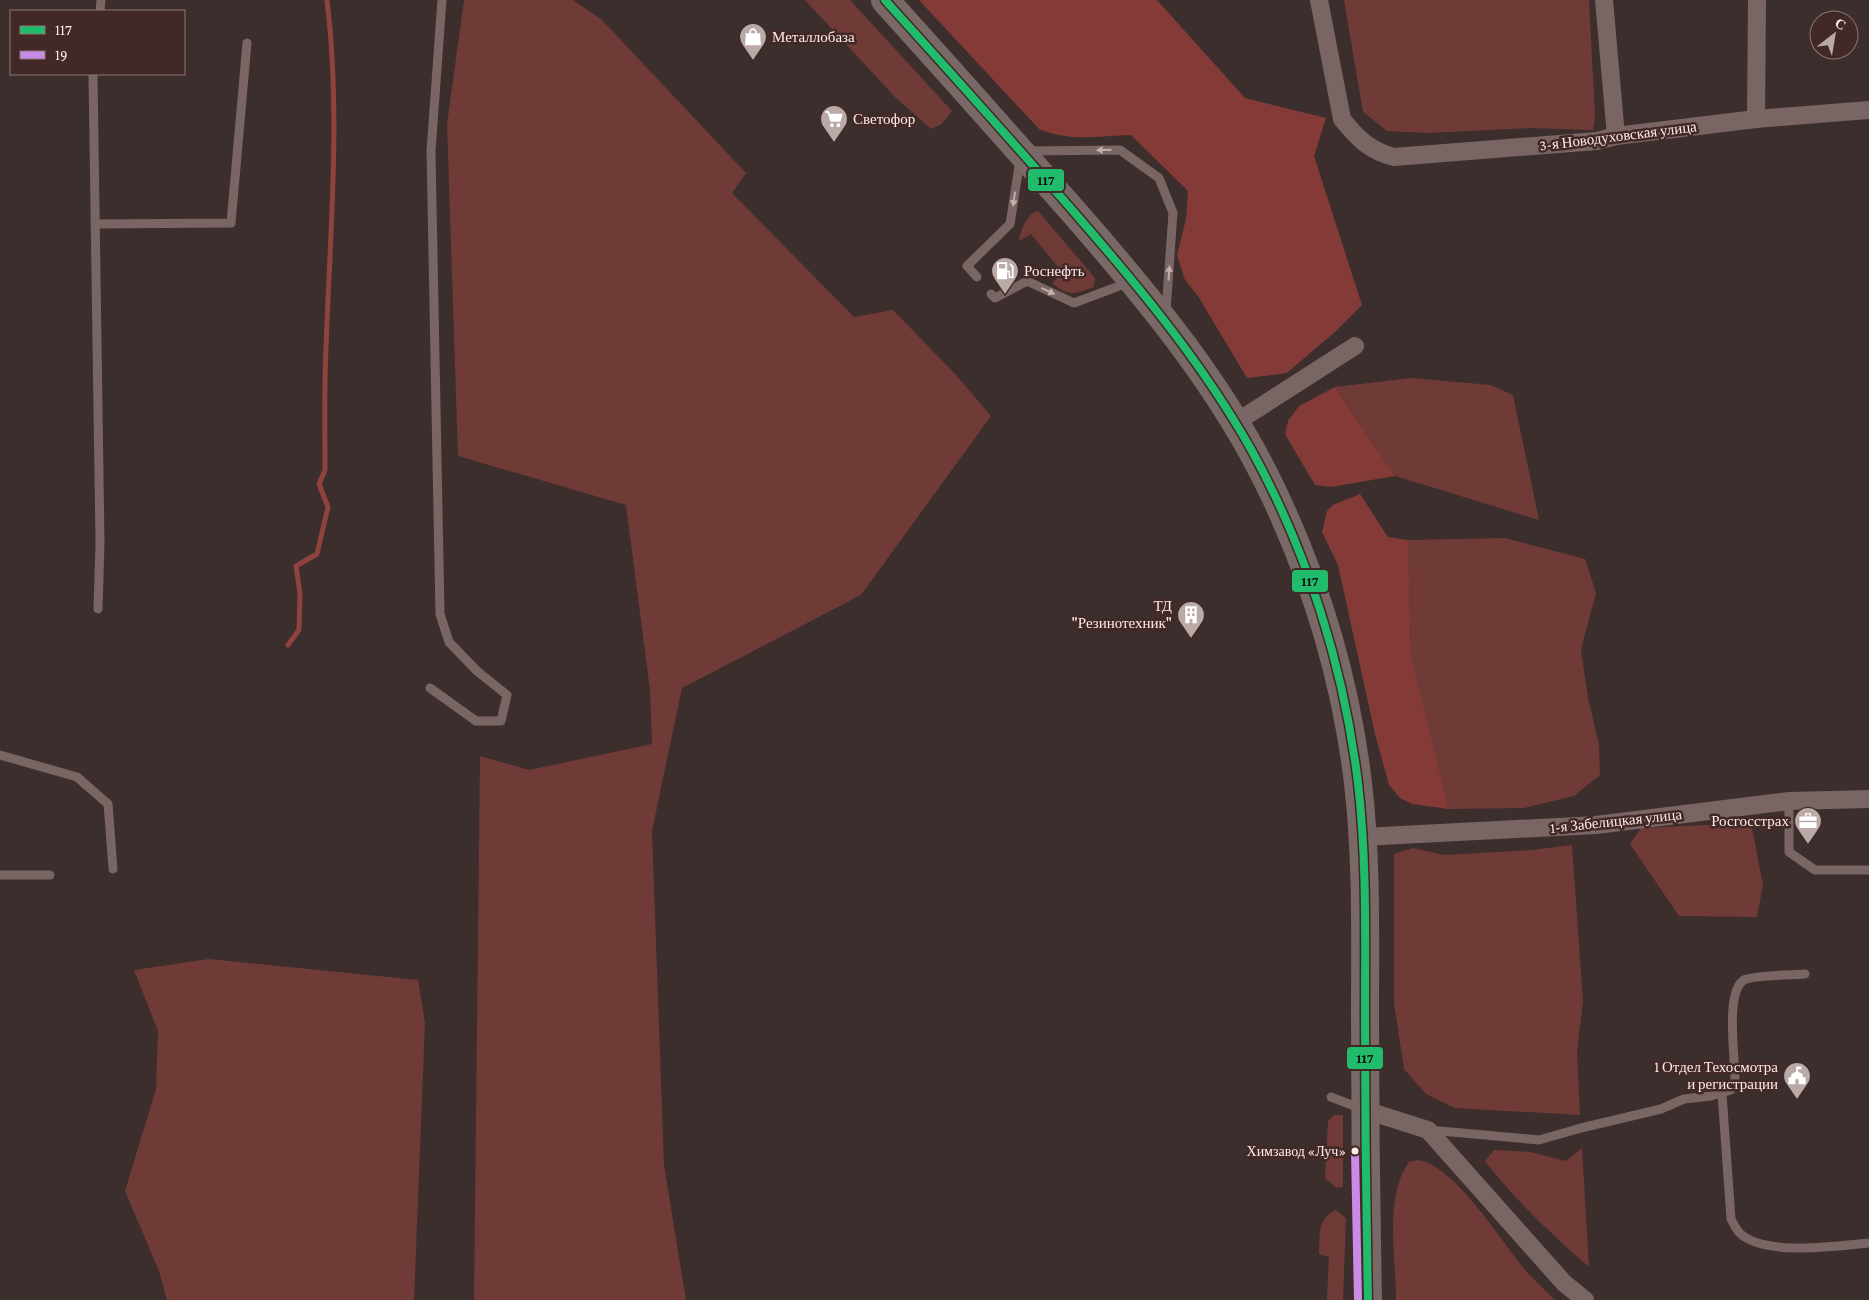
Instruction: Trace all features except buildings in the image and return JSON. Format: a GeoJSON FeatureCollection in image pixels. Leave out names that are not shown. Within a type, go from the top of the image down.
{"type":"FeatureCollection","features":[{"type":"Feature","properties":{"kind":"highway"},"geometry":{"type":"LineString","coordinates":[[885,0],[1021,151],[1166,322],[1200,369],[1235,423],[1276,498],[1303,560],[1322,618],[1358,782],[1362,837],[1368,1300]]}},
{"type":"Feature","properties":{"kind":"street","name":"3-я Новодуховская улица"},"geometry":{"type":"LineString","coordinates":[[1319,0],[1342,118],[1354,134],[1380,154],[1394,156],[1596,141],[1616,136],[1756,119],[1869,110]]}},
{"type":"Feature","properties":{"kind":"street"},"geometry":{"type":"LineString","coordinates":[[1604,0],[1616,136]]}},
{"type":"Feature","properties":{"kind":"street"},"geometry":{"type":"LineString","coordinates":[[1756,119],[1757,0]]}},
{"type":"Feature","properties":{"kind":"street"},"geometry":{"type":"LineString","coordinates":[[1235,423],[1355,346]]}},
{"type":"Feature","properties":{"kind":"street","name":"1-я Забелицкая улица"},"geometry":{"type":"LineString","coordinates":[[1362,837],[1596,825],[1788,801],[1869,799]]}},
{"type":"Feature","properties":{"kind":"street"},"geometry":{"type":"LineString","coordinates":[[1365,1110],[1428,1130],[1564,1283],[1585,1300]]}},
{"type":"Feature","properties":{"kind":"lane"},"geometry":{"type":"LineString","coordinates":[[430,688],[476,721],[501,721],[507,695],[477,671],[449,642],[440,614],[431,151],[442,0]]}},
{"type":"Feature","properties":{"kind":"lane"},"geometry":{"type":"LineString","coordinates":[[95,224],[231,223],[247,43]]}},
{"type":"Feature","properties":{"kind":"lane"},"geometry":{"type":"LineString","coordinates":[[93,75],[100,543],[98,609]]}},
{"type":"Feature","properties":{"kind":"lane"},"geometry":{"type":"LineString","coordinates":[[977,277],[968,266],[1010,224],[1021,151],[1120,150],[1159,178],[1173,213],[1166,322]]}},
{"type":"Feature","properties":{"kind":"lane"},"geometry":{"type":"LineString","coordinates":[[991,294],[995,298],[1027,281],[1074,303],[1132,280]]}},
{"type":"Feature","properties":{"kind":"lane"},"geometry":{"type":"LineString","coordinates":[[0,754],[76,777],[108,804],[113,869]]}},
{"type":"Feature","properties":{"kind":"lane"},"geometry":{"type":"LineString","coordinates":[[1788,801],[1789,852],[1815,870],[1869,870]]}},
{"type":"Feature","properties":{"kind":"lane"},"geometry":{"type":"LineString","coordinates":[[0,875],[50,875]]}},
{"type":"Feature","properties":{"kind":"lane"},"geometry":{"type":"LineString","coordinates":[[1428,1130],[1539,1140],[1661,1109],[1684,1099],[1722,1094],[1731,1090],[1735,1079],[1732,999],[1736,986],[1746,978],[1805,974]]}},
{"type":"Feature","properties":{"kind":"lane"},"geometry":{"type":"LineString","coordinates":[[1722,1094],[1731,1219],[1741,1235],[1757,1243],[1798,1249],[1869,1244]]}},
{"type":"Feature","properties":{"kind":"lane"},"geometry":{"type":"LineString","coordinates":[[1332,1097],[1365,1110]]}},
{"type":"Feature","properties":{"kind":"shaded area"},"geometry":{"type":"Polygon","coordinates":[[[464,0],[573,0],[602,20],[746,173],[732,193],[854,317],[893,310],[956,375],[991,416],[861,595],[682,688],[652,831],[664,1165],[686,1300],[474,1300],[480,756],[529,770],[652,744],[650,690],[626,505],[458,456],[447,124],[464,0]]]}},
{"type":"Feature","properties":{"kind":"shaded area"},"geometry":{"type":"Polygon","coordinates":[[[805,0],[850,0],[952,111],[942,124],[931,129],[896,98],[805,0]]]}},
{"type":"Feature","properties":{"kind":"shaded area"},"geometry":{"type":"Polygon","coordinates":[[[919,0],[1157,0],[1245,98],[1326,118],[1314,156],[1362,305],[1336,331],[1287,373],[1247,378],[1198,296],[1185,280],[1177,255],[1186,219],[1188,191],[1131,135],[1073,137],[1062,136],[1039,129],[919,0]]]}},
{"type":"Feature","properties":{"kind":"shaded area"},"geometry":{"type":"Polygon","coordinates":[[[1344,0],[1589,0],[1595,115],[1593,130],[1530,128],[1428,133],[1387,131],[1363,112],[1344,0]]]}},
{"type":"Feature","properties":{"kind":"shaded area"},"geometry":{"type":"Polygon","coordinates":[[[1038,211],[1095,278],[1094,287],[1072,293],[1063,291],[1052,283],[1063,273],[1031,234],[1019,241],[1028,218],[1038,211]]]}},
{"type":"Feature","properties":{"kind":"shaded area"},"geometry":{"type":"Polygon","coordinates":[[[1411,378],[1491,385],[1513,395],[1539,520],[1395,476],[1335,387],[1411,378]]]}},
{"type":"Feature","properties":{"kind":"shaded area"},"geometry":{"type":"Polygon","coordinates":[[[1335,387],[1395,476],[1331,487],[1315,485],[1285,434],[1288,421],[1299,406],[1335,387]]]}},
{"type":"Feature","properties":{"kind":"shaded area"},"geometry":{"type":"Polygon","coordinates":[[[1360,494],[1388,537],[1408,540],[1411,658],[1449,809],[1412,804],[1400,798],[1389,785],[1375,734],[1338,565],[1322,532],[1327,511],[1333,505],[1360,494]]]}},
{"type":"Feature","properties":{"kind":"shaded area"},"geometry":{"type":"Polygon","coordinates":[[[1505,538],[1585,559],[1596,593],[1581,649],[1588,698],[1599,745],[1600,775],[1574,796],[1524,808],[1449,809],[1411,661],[1408,540],[1505,538]]]}},
{"type":"Feature","properties":{"kind":"shaded area"},"geometry":{"type":"Polygon","coordinates":[[[1751,823],[1763,885],[1757,917],[1679,916],[1630,844],[1641,828],[1751,823]]]}},
{"type":"Feature","properties":{"kind":"shaded area"},"geometry":{"type":"Polygon","coordinates":[[[1572,845],[1583,1001],[1577,1052],[1580,1115],[1455,1108],[1426,1094],[1404,1069],[1394,1003],[1394,854],[1413,848],[1444,855],[1532,850],[1572,845]]]}},
{"type":"Feature","properties":{"kind":"shaded area"},"geometry":{"type":"Polygon","coordinates":[[[209,959],[418,980],[425,1023],[414,1300],[167,1300],[159,1271],[125,1191],[156,1089],[158,1031],[134,970],[209,959]]]}},
{"type":"Feature","properties":{"kind":"shaded area"},"geometry":{"type":"Polygon","coordinates":[[[1334,1115],[1343,1115],[1343,1187],[1337,1188],[1325,1178],[1328,1121],[1334,1115]]]}},
{"type":"Feature","properties":{"kind":"shaded area"},"geometry":{"type":"Polygon","coordinates":[[[1582,1148],[1589,1267],[1534,1217],[1485,1161],[1494,1150],[1530,1152],[1566,1161],[1582,1148]]]}},
{"type":"Feature","properties":{"kind":"shaded area"},"geometry":{"type":"Polygon","coordinates":[[[1418,1160],[1432,1165],[1462,1190],[1527,1272],[1555,1300],[1396,1300],[1393,1228],[1396,1192],[1401,1176],[1409,1162],[1418,1160]]]}},
{"type":"Feature","properties":{"kind":"shaded area"},"geometry":{"type":"Polygon","coordinates":[[[1336,1210],[1346,1218],[1343,1300],[1327,1300],[1329,1257],[1319,1254],[1320,1234],[1325,1218],[1336,1210]]]}},
{"type":"Feature","properties":{"kind":"waterway"},"geometry":{"type":"LineString","coordinates":[[288,645],[299,630],[300,594],[296,566],[317,554],[328,507],[319,484],[325,470],[325,363],[334,130],[331,43],[327,0]]}},
{"type":"Feature","properties":{"kind":"transit line","name":"117"},"geometry":{"type":"LineString","coordinates":[[885,0],[1086,226],[1138,287],[1187,351],[1210,383],[1252,451],[1272,490],[1306,571],[1321,612],[1343,697],[1352,740],[1361,812],[1365,899],[1365,1123],[1368,1300]]}},
{"type":"Feature","properties":{"kind":"transit line","name":"19"},"geometry":{"type":"LineString","coordinates":[[1355,1151],[1358,1300]]}},
{"type":"Feature","properties":{"kind":"place","name":"Металлобаза"},"geometry":{"type":"Point","coordinates":[753,61]}},
{"type":"Feature","properties":{"kind":"place","name":"Светофор"},"geometry":{"type":"Point","coordinates":[834,143]}},
{"type":"Feature","properties":{"kind":"place","name":"Роснефть"},"geometry":{"type":"Point","coordinates":[1005,295]}},
{"type":"Feature","properties":{"kind":"place","name":"ТД \"Резинотехник\""},"geometry":{"type":"Point","coordinates":[1191,639]}},
{"type":"Feature","properties":{"kind":"place","name":"Росгосстрах"},"geometry":{"type":"Point","coordinates":[1808,845]}},
{"type":"Feature","properties":{"kind":"place","name":"1 Отдел Техосмотра и регистрации"},"geometry":{"type":"Point","coordinates":[1797,1100]}},
{"type":"Feature","properties":{"kind":"place","name":"Химзавод «Луч»"},"geometry":{"type":"Point","coordinates":[1355,1151]}}]}
